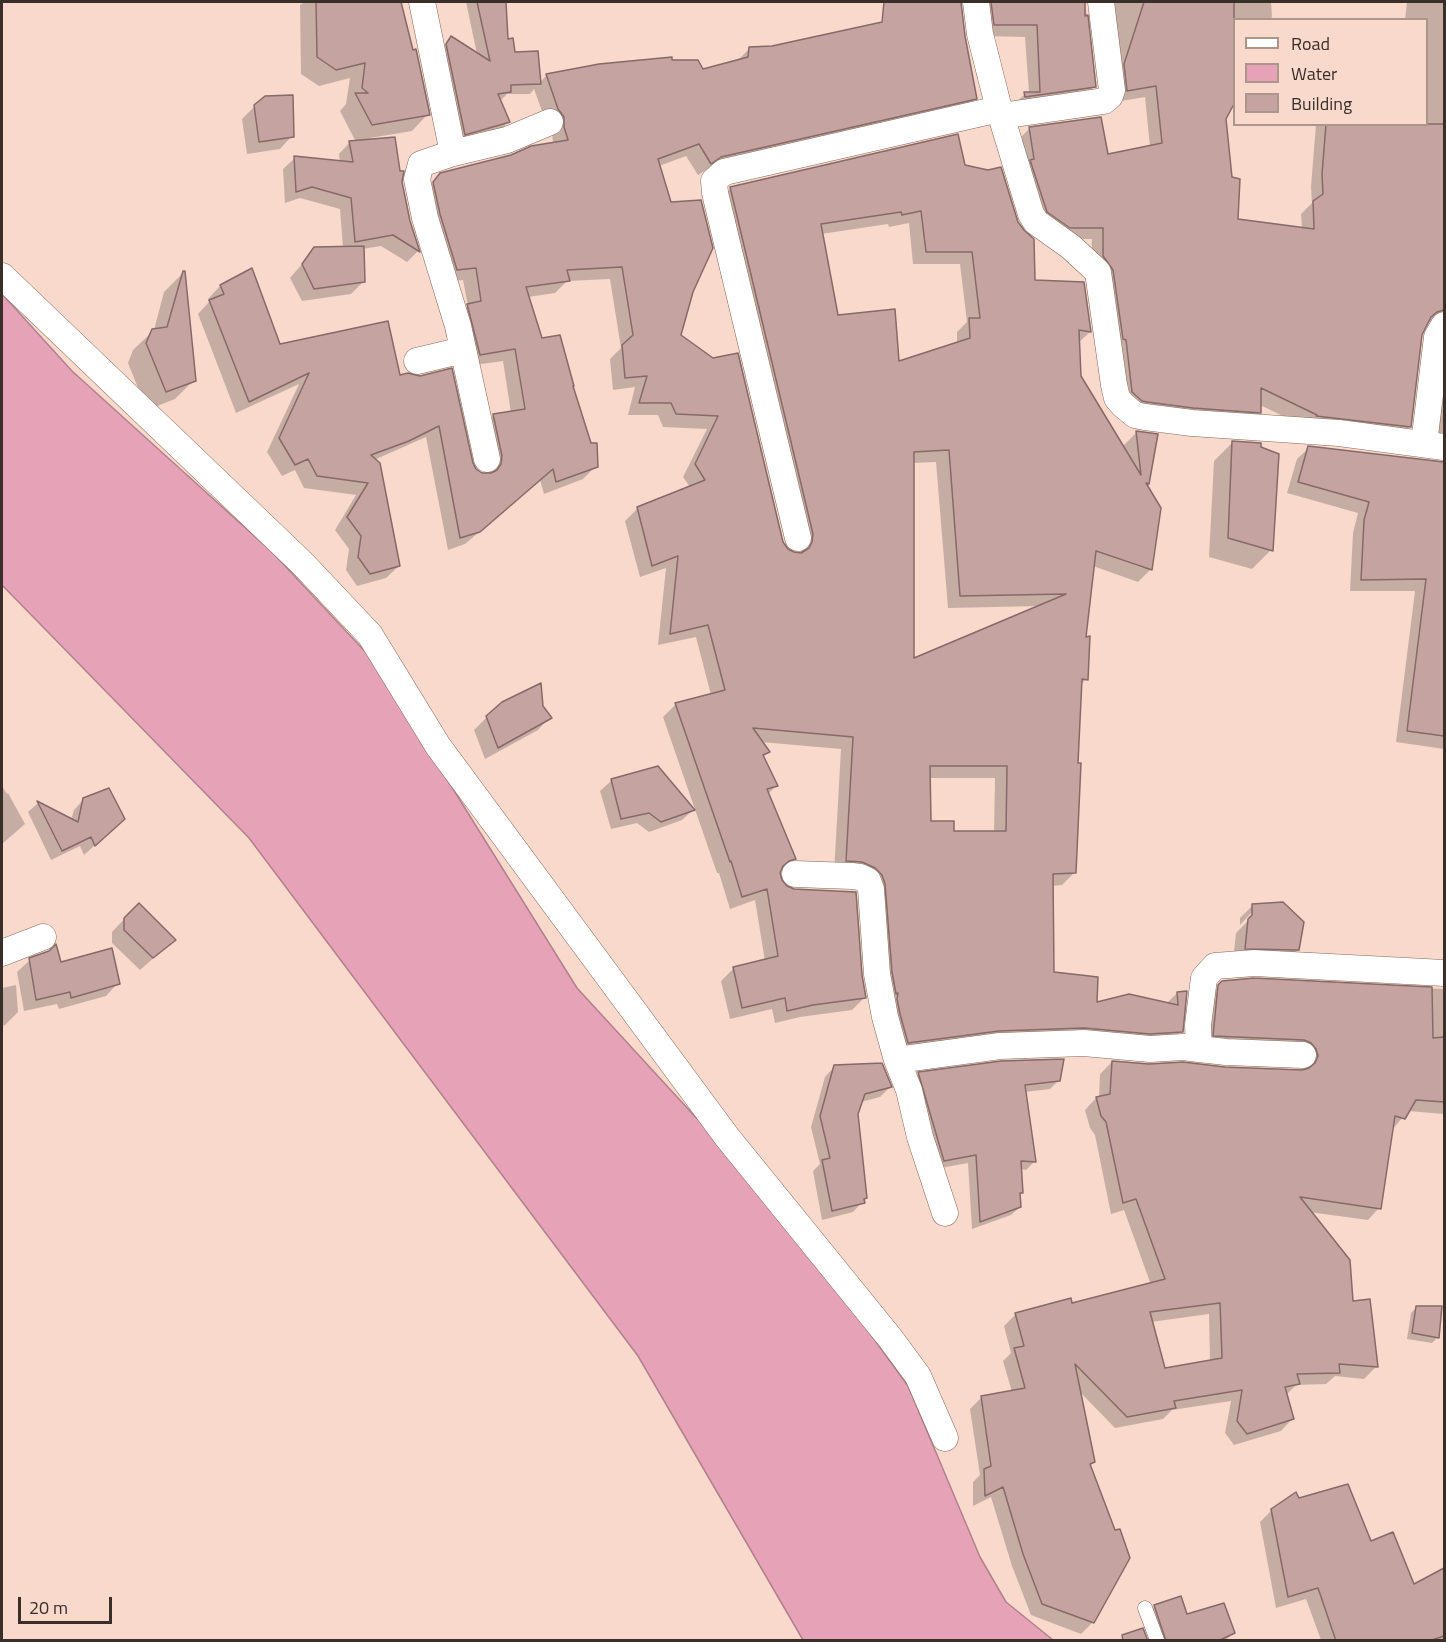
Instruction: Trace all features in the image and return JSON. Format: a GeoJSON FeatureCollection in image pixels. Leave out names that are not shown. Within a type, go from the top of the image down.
{"type":"FeatureCollection","features":[{"type":"Feature","properties":{"kind":"street"},"geometry":{"type":"LineString","coordinates":[[422,2],[453,153]]}},
{"type":"Feature","properties":{"kind":"street"},"geometry":{"type":"LineString","coordinates":[[976,2],[980,34],[1000,113],[1031,214],[1036,222],[1071,247],[1098,272],[1117,398],[1135,415],[1192,423],[1339,433],[1434,445],[1437,337],[1444,325]]}},
{"type":"Feature","properties":{"kind":"street"},"geometry":{"type":"LineString","coordinates":[[798,538],[714,181],[724,171],[1000,113],[1104,101],[1110,96],[1112,90],[1101,2]]}},
{"type":"Feature","properties":{"kind":"street"},"geometry":{"type":"LineString","coordinates":[[488,459],[458,326],[425,218],[417,179],[421,164],[453,153],[507,140],[550,122]]}},
{"type":"Feature","properties":{"kind":"street"},"geometry":{"type":"LineString","coordinates":[[2,276],[303,564],[370,635],[438,746],[726,1137],[890,1338],[918,1376],[945,1438]]}},
{"type":"Feature","properties":{"kind":"street"},"geometry":{"type":"LineString","coordinates":[[417,361],[463,350]]}},
{"type":"Feature","properties":{"kind":"street"},"geometry":{"type":"LineString","coordinates":[[795,874],[852,876],[868,881],[871,889],[877,974],[885,1017],[945,1213]]}},
{"type":"Feature","properties":{"kind":"street"},"geometry":{"type":"LineString","coordinates":[[2,953],[43,937]]}},
{"type":"Feature","properties":{"kind":"street"},"geometry":{"type":"LineString","coordinates":[[1198,1048],[1198,1024],[1204,978],[1215,966],[1254,963],[1444,973]]}},
{"type":"Feature","properties":{"kind":"street"},"geometry":{"type":"LineString","coordinates":[[897,1060],[1000,1046],[1084,1043],[1150,1049],[1183,1047],[1226,1052],[1303,1055]]}},
{"type":"Feature","properties":{"kind":"lane"},"geometry":{"type":"LineString","coordinates":[[1145,1608],[1157,1641]]}},
{"type":"Feature","properties":{"kind":"water"},"geometry":{"type":"Polygon","coordinates":[[[2,294],[72,371],[272,552],[372,659],[577,988],[779,1208],[908,1386],[980,1557],[1006,1602],[1053,1640],[803,1640],[638,1356],[249,838],[2,585],[2,294]]]}},
{"type":"Feature","properties":{"kind":"building"},"geometry":{"type":"Polygon","coordinates":[[[316,2],[401,2],[413,50],[416,49],[430,115],[372,125],[355,93],[368,93],[362,88],[365,63],[336,70],[317,57],[316,2]]]}},
{"type":"Feature","properties":{"kind":"building"},"geometry":{"type":"Polygon","coordinates":[[[477,2],[506,2],[508,39],[513,38],[515,52],[538,51],[541,84],[511,85],[511,92],[498,94],[510,122],[465,135],[446,44],[451,36],[490,61],[477,2]]]}},
{"type":"Feature","properties":{"kind":"building"},"geometry":{"type":"Polygon","coordinates":[[[884,2],[961,2],[977,99],[721,157],[711,164],[699,144],[658,159],[671,202],[701,200],[713,248],[693,292],[681,335],[713,358],[738,353],[783,542],[788,549],[801,553],[809,548],[813,534],[730,187],[958,134],[965,165],[988,170],[1001,167],[1018,222],[1034,239],[1035,280],[1084,282],[1091,332],[1079,330],[1081,376],[1141,475],[1136,431],[1158,434],[1149,484],[1146,483],[1161,508],[1152,570],[1096,551],[1086,637],[1090,636],[1088,680],[1082,679],[1076,873],[1053,874],[1054,972],[1098,977],[1097,1002],[1129,994],[1178,1005],[1177,992],[1187,991],[1183,1032],[1150,1034],[1084,1028],[999,1031],[908,1043],[892,972],[885,884],[882,875],[875,868],[862,862],[846,861],[853,737],[753,728],[770,752],[763,755],[778,786],[767,789],[796,859],[783,866],[780,873],[782,880],[794,889],[856,892],[862,975],[866,998],[787,1011],[785,998],[742,1008],[733,967],[778,956],[767,889],[742,897],[675,703],[725,690],[708,625],[670,634],[678,556],[652,566],[637,507],[705,480],[695,464],[718,416],[676,414],[671,403],[639,403],[647,376],[625,378],[622,345],[633,335],[622,267],[567,270],[570,281],[526,287],[542,338],[560,335],[591,443],[597,443],[598,467],[556,482],[553,469],[480,532],[460,538],[439,426],[409,441],[371,455],[380,463],[400,566],[370,574],[358,557],[361,536],[347,517],[368,483],[317,476],[308,459],[295,465],[279,438],[309,373],[249,402],[209,300],[224,294],[220,285],[252,268],[280,344],[388,321],[400,375],[408,373],[420,376],[452,368],[473,463],[482,473],[491,473],[501,464],[502,456],[493,414],[525,409],[515,349],[480,355],[467,304],[481,301],[476,268],[457,270],[433,182],[440,173],[511,155],[531,146],[568,140],[564,117],[558,109],[546,74],[599,64],[672,57],[672,60],[698,60],[703,69],[748,57],[749,47],[772,46],[882,22],[884,2]],[[921,211],[821,224],[838,315],[895,309],[899,361],[970,338],[969,318],[980,318],[972,252],[926,252],[921,211]],[[949,450],[914,452],[914,658],[1066,594],[960,596],[949,450]],[[930,766],[931,821],[954,821],[954,831],[1006,831],[1007,766],[930,766]]]}},
{"type":"Feature","properties":{"kind":"building"},"geometry":{"type":"Polygon","coordinates":[[[991,2],[1085,2],[1096,87],[1025,97],[1024,92],[1040,92],[1037,25],[994,25],[991,2]]]}},
{"type":"Feature","properties":{"kind":"building"},"geometry":{"type":"Polygon","coordinates":[[[1144,2],[1234,2],[1233,106],[1226,119],[1232,177],[1240,179],[1238,219],[1314,229],[1313,201],[1323,194],[1322,174],[1326,126],[1444,124],[1444,310],[1431,317],[1422,335],[1411,427],[1316,416],[1261,388],[1261,413],[1147,402],[1142,401],[1132,392],[1126,340],[1123,339],[1113,270],[1103,256],[1103,228],[1070,228],[1047,212],[1030,160],[1034,159],[1029,127],[1101,117],[1108,154],[1162,143],[1156,86],[1127,91],[1124,64],[1144,2]]]}},
{"type":"Feature","properties":{"kind":"building"},"geometry":{"type":"Polygon","coordinates":[[[293,95],[294,137],[259,142],[254,105],[265,96],[293,95]]]}},
{"type":"Feature","properties":{"kind":"building"},"geometry":{"type":"Polygon","coordinates":[[[395,137],[400,171],[404,171],[402,182],[410,221],[420,252],[393,235],[355,242],[351,198],[312,187],[296,192],[294,156],[353,162],[349,141],[395,137]]]}},
{"type":"Feature","properties":{"kind":"building"},"geometry":{"type":"Polygon","coordinates":[[[364,246],[365,282],[314,289],[302,264],[314,247],[364,246]]]}},
{"type":"Feature","properties":{"kind":"building"},"geometry":{"type":"Polygon","coordinates":[[[183,271],[185,271],[196,381],[166,392],[146,343],[152,329],[167,327],[183,271]]]}},
{"type":"Feature","properties":{"kind":"building"},"geometry":{"type":"Polygon","coordinates":[[[1232,441],[1261,443],[1261,447],[1279,454],[1273,551],[1228,538],[1232,441]]]}},
{"type":"Feature","properties":{"kind":"building"},"geometry":{"type":"Polygon","coordinates":[[[1308,446],[1444,462],[1444,736],[1407,731],[1426,579],[1361,580],[1364,520],[1369,502],[1298,482],[1308,446]]]}},
{"type":"Feature","properties":{"kind":"building"},"geometry":{"type":"Polygon","coordinates":[[[541,683],[543,706],[552,718],[498,748],[486,716],[502,702],[541,683]]]}},
{"type":"Feature","properties":{"kind":"building"},"geometry":{"type":"Polygon","coordinates":[[[658,766],[695,810],[661,822],[649,813],[621,819],[611,779],[658,766]]]}},
{"type":"Feature","properties":{"kind":"building"},"geometry":{"type":"Polygon","coordinates":[[[109,788],[125,819],[95,846],[91,837],[62,851],[37,801],[78,822],[83,798],[109,788]]]}},
{"type":"Feature","properties":{"kind":"building"},"geometry":{"type":"Polygon","coordinates":[[[1283,902],[1304,922],[1299,950],[1245,949],[1252,904],[1283,902]]]}},
{"type":"Feature","properties":{"kind":"building"},"geometry":{"type":"Polygon","coordinates":[[[139,903],[176,940],[153,958],[124,930],[124,918],[139,903]]]}},
{"type":"Feature","properties":{"kind":"building"},"geometry":{"type":"Polygon","coordinates":[[[56,944],[61,962],[112,948],[120,984],[71,998],[70,992],[36,1000],[29,958],[49,951],[56,944]]]}},
{"type":"Feature","properties":{"kind":"building"},"geometry":{"type":"Polygon","coordinates":[[[1254,978],[1432,987],[1433,1038],[1444,1037],[1444,1102],[1416,1100],[1405,1119],[1395,1116],[1381,1209],[1300,1197],[1350,1260],[1353,1301],[1370,1299],[1378,1367],[1339,1364],[1340,1373],[1297,1374],[1300,1384],[1285,1387],[1294,1419],[1247,1434],[1237,1421],[1242,1390],[1174,1401],[1176,1408],[1127,1417],[1075,1364],[1095,1462],[1090,1464],[1115,1530],[1120,1529],[1130,1558],[1094,1623],[1042,1604],[1023,1554],[1003,1487],[985,1496],[984,1469],[991,1466],[981,1396],[1025,1388],[1014,1348],[1024,1346],[1015,1313],[1071,1298],[1072,1303],[1165,1279],[1136,1199],[1123,1203],[1106,1122],[1101,1116],[1096,1097],[1110,1094],[1112,1061],[1149,1064],[1183,1062],[1225,1067],[1302,1070],[1315,1063],[1318,1056],[1316,1049],[1304,1040],[1213,1036],[1218,985],[1222,981],[1254,978]],[[1220,1303],[1150,1312],[1165,1368],[1222,1358],[1220,1303]]]}},
{"type":"Feature","properties":{"kind":"building"},"geometry":{"type":"Polygon","coordinates":[[[1064,1059],[1060,1081],[1025,1085],[1036,1162],[1021,1161],[1023,1193],[1020,1193],[1021,1207],[980,1222],[976,1155],[944,1161],[918,1072],[1001,1061],[1064,1059]]]}},
{"type":"Feature","properties":{"kind":"building"},"geometry":{"type":"Polygon","coordinates":[[[882,1063],[892,1087],[865,1094],[858,1114],[867,1198],[864,1199],[865,1203],[832,1211],[822,1160],[830,1158],[820,1116],[834,1065],[882,1063]]]}},
{"type":"Feature","properties":{"kind":"building"},"geometry":{"type":"Polygon","coordinates":[[[1416,1306],[1442,1306],[1439,1338],[1412,1333],[1416,1306]]]}},
{"type":"Feature","properties":{"kind":"building"},"geometry":{"type":"Polygon","coordinates":[[[1348,1484],[1371,1541],[1393,1532],[1414,1584],[1444,1568],[1444,1636],[1429,1641],[1336,1641],[1318,1588],[1288,1597],[1271,1509],[1296,1492],[1299,1498],[1348,1484]]]}},
{"type":"Feature","properties":{"kind":"building"},"geometry":{"type":"Polygon","coordinates":[[[1181,1596],[1187,1614],[1224,1603],[1235,1633],[1218,1641],[1166,1641],[1154,1605],[1181,1596]]]}},
{"type":"Feature","properties":{"kind":"building"},"geometry":{"type":"Polygon","coordinates":[[[1143,1628],[1148,1641],[1123,1641],[1122,1635],[1143,1628]]]}}]}
